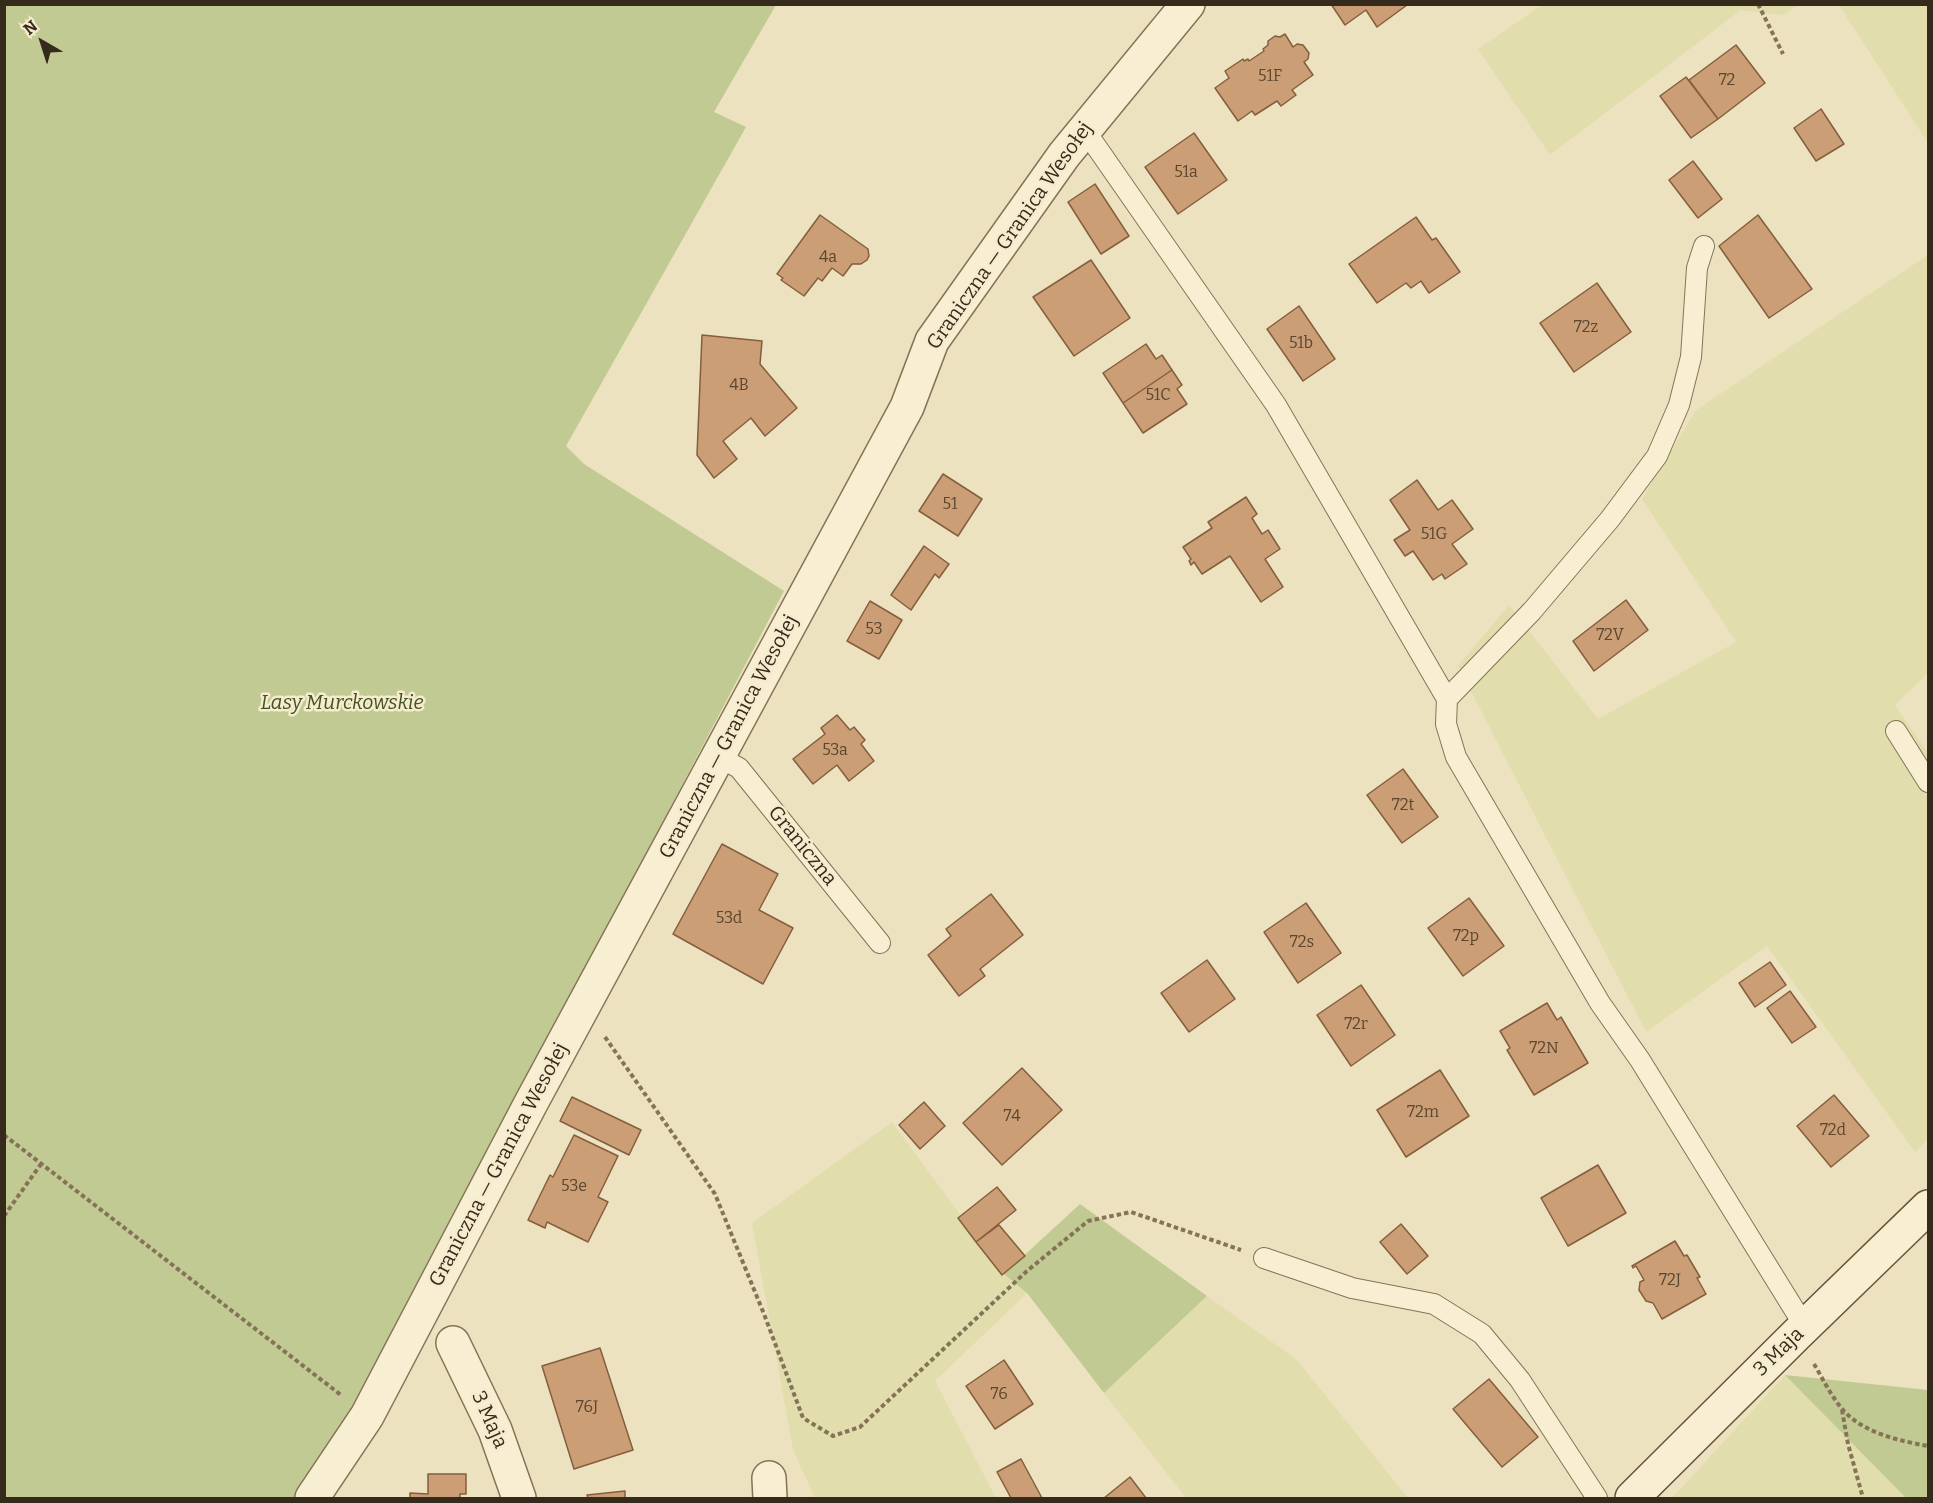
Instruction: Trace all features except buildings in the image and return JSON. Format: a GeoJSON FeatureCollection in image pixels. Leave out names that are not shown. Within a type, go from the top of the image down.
{"type":"FeatureCollection","features":[{"type":"Feature","properties":{"kind":"street","name":"Graniczna — Granica Wesołej"},"geometry":{"type":"LineString","coordinates":[[312,1498],[367,1416],[509,1144],[907,407],[932,340],[1064,154],[1188,4]]}},
{"type":"Feature","properties":{"kind":"street","name":"3 Maja"},"geometry":{"type":"LineString","coordinates":[[1632,1498],[1929,1207]]}},
{"type":"Feature","properties":{"kind":"street","name":"3 Maja"},"geometry":{"type":"LineString","coordinates":[[453,1343],[495,1430],[519,1498]]}},
{"type":"Feature","properties":{"kind":"lane"},"geometry":{"type":"LineString","coordinates":[[1084,129],[1276,405],[1447,699],[1446,724],[1456,756],[1600,1003],[1640,1060],[1800,1331]]}},
{"type":"Feature","properties":{"kind":"lane"},"geometry":{"type":"LineString","coordinates":[[1447,699],[1532,611],[1610,519],[1657,456],[1679,405],[1691,357],[1697,268],[1704,246]]}},
{"type":"Feature","properties":{"kind":"lane"},"geometry":{"type":"LineString","coordinates":[[1896,731],[1929,782]]}},
{"type":"Feature","properties":{"kind":"lane","name":"Graniczna"},"geometry":{"type":"LineString","coordinates":[[718,757],[740,768],[880,944]]}},
{"type":"Feature","properties":{"kind":"lane"},"geometry":{"type":"LineString","coordinates":[[1264,1258],[1352,1288],[1434,1304],[1482,1334],[1520,1380],[1597,1498]]}},
{"type":"Feature","properties":{"kind":"path"},"geometry":{"type":"LineString","coordinates":[[1758,4],[1783,54]]}},
{"type":"Feature","properties":{"kind":"path"},"geometry":{"type":"LineString","coordinates":[[584,1007],[715,1194],[764,1314],[802,1418],[833,1436],[860,1427],[1027,1271],[1088,1221],[1131,1212],[1264,1258]]}},
{"type":"Feature","properties":{"kind":"path"},"geometry":{"type":"LineString","coordinates":[[4,1136],[367,1416]]}},
{"type":"Feature","properties":{"kind":"path"},"geometry":{"type":"LineString","coordinates":[[4,1216],[41,1164]]}},
{"type":"Feature","properties":{"kind":"path"},"geometry":{"type":"LineString","coordinates":[[1800,1331],[1842,1409],[1848,1444],[1863,1498]]}},
{"type":"Feature","properties":{"kind":"path"},"geometry":{"type":"LineString","coordinates":[[1842,1409],[1855,1421],[1884,1435],[1929,1446]]}},
{"type":"Feature","properties":{"kind":"shaded area"},"geometry":{"type":"Polygon","coordinates":[[[1542,5],[1799,5],[1782,15],[1741,10],[1550,155],[1478,49],[1542,5]]]}},
{"type":"Feature","properties":{"kind":"shaded area"},"geometry":{"type":"Polygon","coordinates":[[[1839,5],[1928,5],[1928,143],[1839,5]]]}},
{"type":"Feature","properties":{"kind":"shaded area"},"geometry":{"type":"Polygon","coordinates":[[[1928,255],[1928,673],[1895,705],[1928,753],[1928,1139],[1915,1152],[1767,946],[1646,1032],[1458,666],[1509,605],[1598,719],[1736,642],[1642,499],[1696,410],[1928,255]]]}},
{"type":"Feature","properties":{"kind":"shaded area"},"geometry":{"type":"Polygon","coordinates":[[[892,1122],[1004,1274],[1027,1293],[935,1381],[996,1498],[815,1498],[793,1450],[752,1223],[892,1122]]]}},
{"type":"Feature","properties":{"kind":"shaded area"},"geometry":{"type":"Polygon","coordinates":[[[1207,1296],[1296,1359],[1408,1498],[1186,1498],[1104,1393],[1207,1296]]]}},
{"type":"Feature","properties":{"kind":"shaded area"},"geometry":{"type":"Polygon","coordinates":[[[1785,1375],[1906,1498],[1672,1498],[1785,1375]]]}},
{"type":"Feature","properties":{"kind":"green space","name":"Lasy Murckowskie"},"geometry":{"type":"Polygon","coordinates":[[[5,5],[776,5],[714,112],[746,127],[566,446],[584,464],[784,591],[368,1383],[296,1498],[5,1498],[5,5]]]}},
{"type":"Feature","properties":{"kind":"green space"},"geometry":{"type":"Polygon","coordinates":[[[1080,1204],[1207,1296],[1104,1393],[1027,1293],[1004,1274],[1080,1204]]]}},
{"type":"Feature","properties":{"kind":"green space"},"geometry":{"type":"Polygon","coordinates":[[[1785,1375],[1928,1390],[1928,1498],[1906,1498],[1785,1375]]]}}]}
